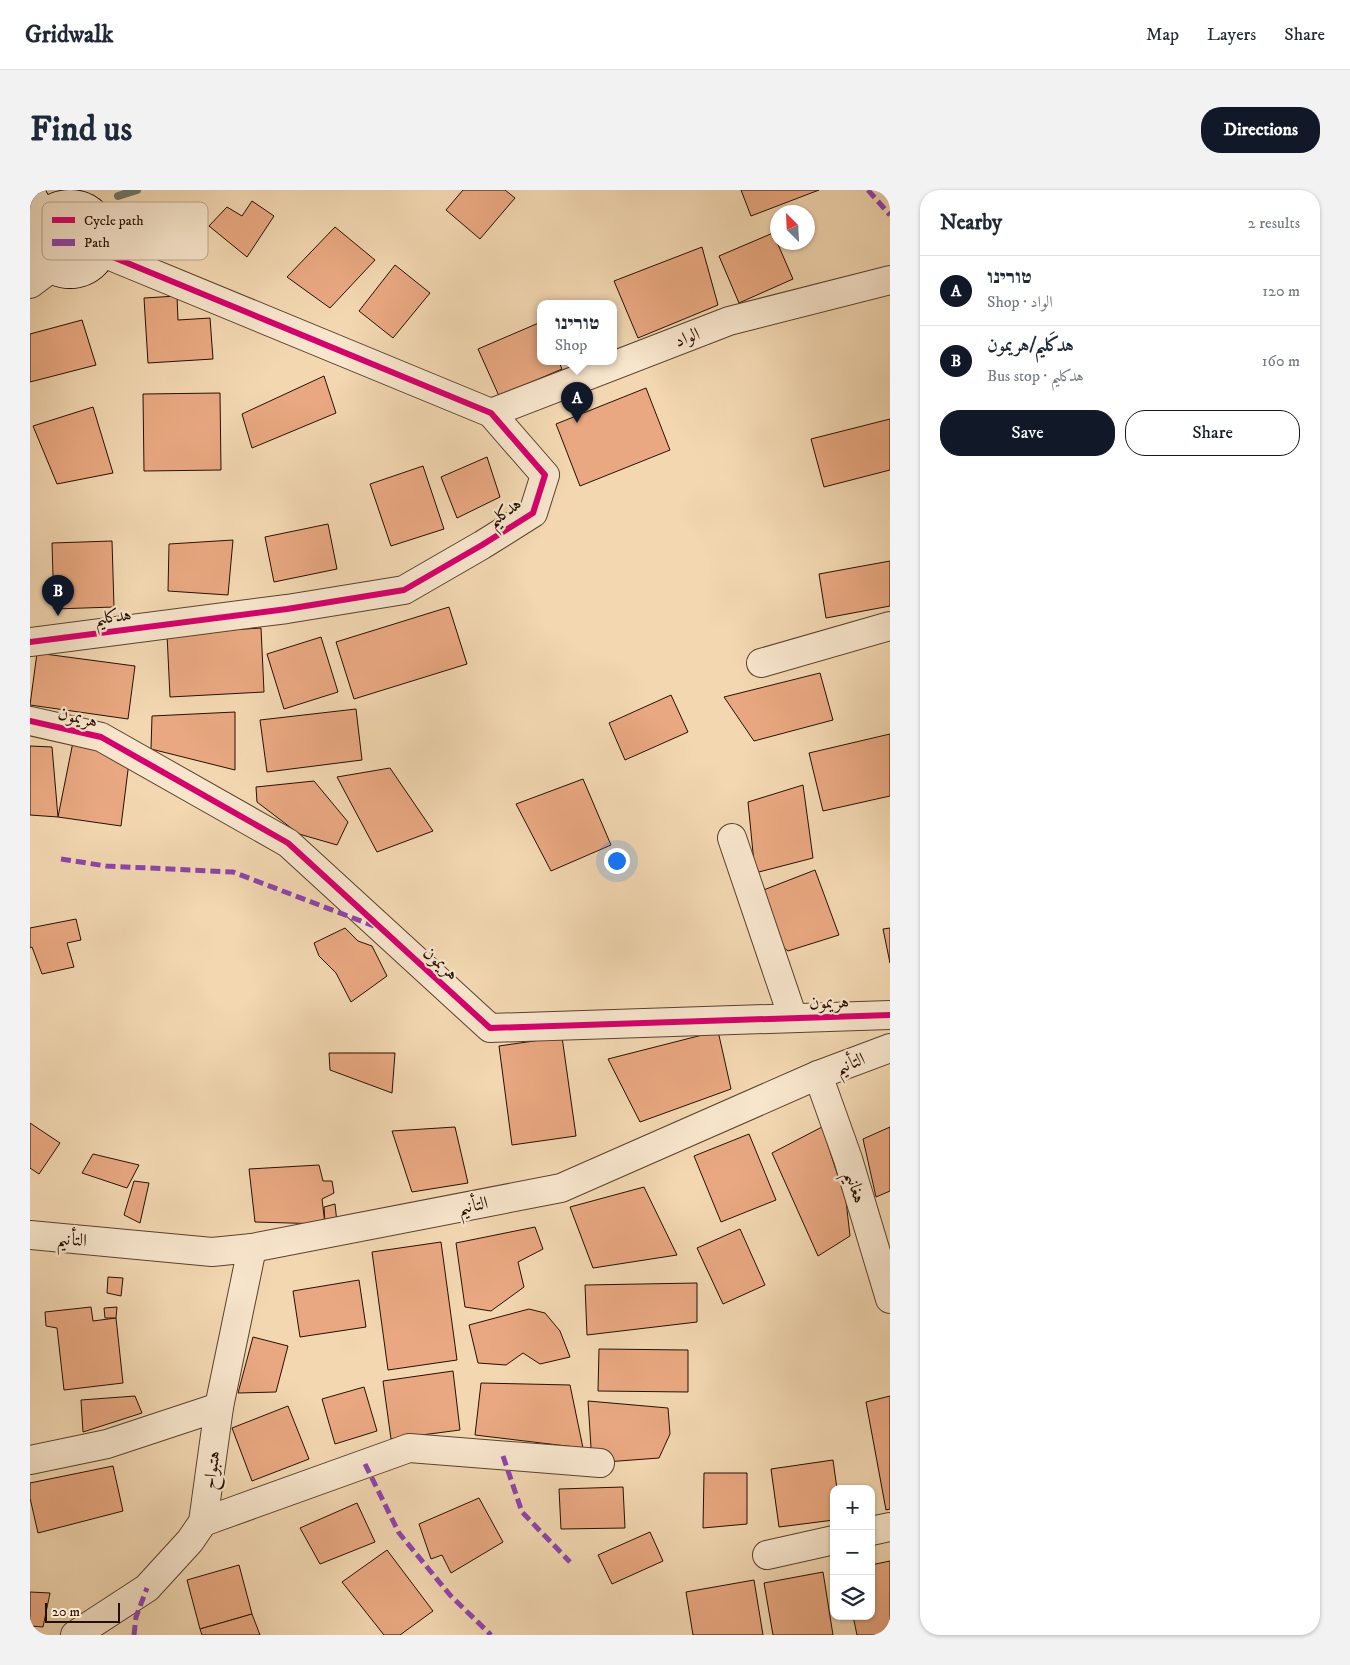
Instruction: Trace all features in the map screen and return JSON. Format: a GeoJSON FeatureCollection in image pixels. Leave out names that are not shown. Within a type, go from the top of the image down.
{"type":"FeatureCollection","features":[{"type":"Feature","properties":{"kind":"street"},"geometry":{"type":"LineString","coordinates":[[37,204],[34,243],[41,261],[40,276],[74,274],[86,271],[99,260]]}},
{"type":"Feature","properties":{"kind":"street","name":"هدكليم"},"geometry":{"type":"LineString","coordinates":[[30,642],[286,610],[404,590],[533,513],[546,475],[491,413],[120,260]]}},
{"type":"Feature","properties":{"kind":"street","name":"الواد"},"geometry":{"type":"LineString","coordinates":[[617,364],[729,321],[890,280]]}},
{"type":"Feature","properties":{"kind":"street","name":"الواد"},"geometry":{"type":"LineString","coordinates":[[491,413],[615,365]]}},
{"type":"Feature","properties":{"kind":"street"},"geometry":{"type":"LineString","coordinates":[[761,663],[890,626]]}},
{"type":"Feature","properties":{"kind":"street","name":"هريمون"},"geometry":{"type":"LineString","coordinates":[[30,721],[101,737],[288,843],[490,1028],[890,1015]]}},
{"type":"Feature","properties":{"kind":"street"},"geometry":{"type":"LineString","coordinates":[[732,838],[793,1018]]}},
{"type":"Feature","properties":{"kind":"street","name":"التأنيم"},"geometry":{"type":"LineString","coordinates":[[30,1236],[212,1252],[252,1248],[561,1188],[818,1076],[890,1048]]}},
{"type":"Feature","properties":{"kind":"street","name":"هغانيم"},"geometry":{"type":"LineString","coordinates":[[818,1076],[848,1159],[890,1299]]}},
{"type":"Feature","properties":{"kind":"street","name":"هتبواح"},"geometry":{"type":"LineString","coordinates":[[75,1635],[147,1588],[190,1541],[203,1522],[218,1407],[252,1248]]}},
{"type":"Feature","properties":{"kind":"street"},"geometry":{"type":"LineString","coordinates":[[30,1460],[107,1444],[218,1407]]}},
{"type":"Feature","properties":{"kind":"street"},"geometry":{"type":"LineString","coordinates":[[203,1522],[409,1448],[600,1463]]}},
{"type":"Feature","properties":{"kind":"street"},"geometry":{"type":"LineString","coordinates":[[875,1531],[890,1527]]}},
{"type":"Feature","properties":{"kind":"street"},"geometry":{"type":"LineString","coordinates":[[767,1555],[830,1541]]}},
{"type":"Feature","properties":{"kind":"building"},"geometry":{"type":"Polygon","coordinates":[[[463,190],[505,190],[515,198],[480,239],[446,210],[463,190]]]}},
{"type":"Feature","properties":{"kind":"building"},"geometry":{"type":"Polygon","coordinates":[[[741,190],[819,190],[780,205],[770,205],[770,209],[751,216],[741,190]]]}},
{"type":"Feature","properties":{"kind":"building"},"geometry":{"type":"Polygon","coordinates":[[[252,201],[274,216],[247,257],[209,226],[227,207],[242,216],[252,201]]]}},
{"type":"Feature","properties":{"kind":"building"},"geometry":{"type":"Polygon","coordinates":[[[335,227],[375,260],[330,308],[287,277],[335,227]]]}},
{"type":"Feature","properties":{"kind":"building"},"geometry":{"type":"Polygon","coordinates":[[[770,234],[770,250],[780,250],[793,279],[739,303],[719,256],[770,234]]]}},
{"type":"Feature","properties":{"kind":"building"},"geometry":{"type":"Polygon","coordinates":[[[702,247],[718,305],[638,338],[614,281],[702,247]]]}},
{"type":"Feature","properties":{"kind":"building"},"geometry":{"type":"Polygon","coordinates":[[[395,265],[430,293],[393,338],[359,311],[395,265]]]}},
{"type":"Feature","properties":{"kind":"building"},"geometry":{"type":"Polygon","coordinates":[[[177,296],[178,320],[210,318],[213,359],[148,363],[144,298],[177,296]]]}},
{"type":"Feature","properties":{"kind":"building"},"geometry":{"type":"Polygon","coordinates":[[[82,320],[96,365],[30,382],[30,334],[82,320]]]}},
{"type":"Feature","properties":{"kind":"building"},"geometry":{"type":"Polygon","coordinates":[[[537,324],[537,365],[560,365],[562,369],[499,396],[478,349],[537,324]]]}},
{"type":"Feature","properties":{"kind":"building"},"geometry":{"type":"Polygon","coordinates":[[[324,376],[336,413],[252,448],[242,414],[324,376]]]}},
{"type":"Feature","properties":{"kind":"building"},"geometry":{"type":"Polygon","coordinates":[[[646,388],[670,450],[580,486],[556,424],[646,388]]]}},
{"type":"Feature","properties":{"kind":"building"},"geometry":{"type":"Polygon","coordinates":[[[220,393],[221,470],[144,471],[143,394],[220,393]]]}},
{"type":"Feature","properties":{"kind":"building"},"geometry":{"type":"Polygon","coordinates":[[[93,407],[113,473],[57,484],[33,426],[93,407]]]}},
{"type":"Feature","properties":{"kind":"building"},"geometry":{"type":"Polygon","coordinates":[[[890,419],[890,470],[824,487],[811,439],[890,419]]]}},
{"type":"Feature","properties":{"kind":"building"},"geometry":{"type":"Polygon","coordinates":[[[487,457],[500,497],[457,518],[441,477],[487,457]]]}},
{"type":"Feature","properties":{"kind":"building"},"geometry":{"type":"Polygon","coordinates":[[[423,466],[444,529],[391,546],[370,484],[423,466]]]}},
{"type":"Feature","properties":{"kind":"building"},"geometry":{"type":"Polygon","coordinates":[[[328,524],[337,569],[274,582],[265,537],[328,524]]]}},
{"type":"Feature","properties":{"kind":"building"},"geometry":{"type":"Polygon","coordinates":[[[233,540],[228,595],[168,591],[169,544],[233,540]]]}},
{"type":"Feature","properties":{"kind":"building"},"geometry":{"type":"Polygon","coordinates":[[[112,541],[114,607],[54,609],[52,543],[112,541]]]}},
{"type":"Feature","properties":{"kind":"building"},"geometry":{"type":"Polygon","coordinates":[[[890,561],[890,606],[826,618],[819,574],[890,561]]]}},
{"type":"Feature","properties":{"kind":"building"},"geometry":{"type":"Polygon","coordinates":[[[449,607],[467,664],[354,699],[336,642],[449,607]]]}},
{"type":"Feature","properties":{"kind":"building"},"geometry":{"type":"Polygon","coordinates":[[[261,628],[264,692],[170,697],[167,634],[261,628]]]}},
{"type":"Feature","properties":{"kind":"building"},"geometry":{"type":"Polygon","coordinates":[[[321,637],[338,692],[284,709],[267,654],[321,637]]]}},
{"type":"Feature","properties":{"kind":"building"},"geometry":{"type":"Polygon","coordinates":[[[37,653],[135,666],[128,719],[30,705],[37,653]]]}},
{"type":"Feature","properties":{"kind":"building"},"geometry":{"type":"Polygon","coordinates":[[[820,673],[833,720],[754,741],[724,697],[820,673]]]}},
{"type":"Feature","properties":{"kind":"building"},"geometry":{"type":"Polygon","coordinates":[[[671,695],[688,732],[625,760],[609,723],[671,695]]]}},
{"type":"Feature","properties":{"kind":"building"},"geometry":{"type":"Polygon","coordinates":[[[356,709],[362,760],[267,772],[260,720],[356,709]]]}},
{"type":"Feature","properties":{"kind":"building"},"geometry":{"type":"Polygon","coordinates":[[[235,712],[235,770],[151,749],[152,716],[235,712]]]}},
{"type":"Feature","properties":{"kind":"building"},"geometry":{"type":"Polygon","coordinates":[[[890,734],[890,796],[823,811],[809,753],[890,734]]]}},
{"type":"Feature","properties":{"kind":"building"},"geometry":{"type":"Polygon","coordinates":[[[73,742],[129,762],[121,826],[58,817],[73,742]]]}},
{"type":"Feature","properties":{"kind":"building"},"geometry":{"type":"Polygon","coordinates":[[[30,746],[52,747],[58,817],[30,815],[30,746]]]}},
{"type":"Feature","properties":{"kind":"building"},"geometry":{"type":"Polygon","coordinates":[[[390,768],[433,831],[377,852],[337,777],[390,768]]]}},
{"type":"Feature","properties":{"kind":"building"},"geometry":{"type":"Polygon","coordinates":[[[583,779],[611,845],[551,871],[516,804],[583,779]]]}},
{"type":"Feature","properties":{"kind":"building"},"geometry":{"type":"Polygon","coordinates":[[[314,781],[348,822],[337,845],[299,834],[257,802],[256,787],[314,781]]]}},
{"type":"Feature","properties":{"kind":"building"},"geometry":{"type":"Polygon","coordinates":[[[803,785],[813,858],[755,873],[748,802],[803,785]]]}},
{"type":"Feature","properties":{"kind":"building"},"geometry":{"type":"Polygon","coordinates":[[[815,870],[839,935],[788,951],[783,947],[761,891],[815,870]]]}},
{"type":"Feature","properties":{"kind":"building"},"geometry":{"type":"Polygon","coordinates":[[[76,919],[81,940],[67,943],[74,967],[42,974],[32,947],[30,948],[30,928],[76,919]]]}},
{"type":"Feature","properties":{"kind":"building"},"geometry":{"type":"Polygon","coordinates":[[[345,928],[358,941],[372,946],[387,976],[351,1002],[336,973],[319,956],[314,943],[345,928]]]}},
{"type":"Feature","properties":{"kind":"building"},"geometry":{"type":"Polygon","coordinates":[[[890,928],[890,963],[883,929],[890,928]]]}},
{"type":"Feature","properties":{"kind":"building"},"geometry":{"type":"Polygon","coordinates":[[[718,1031],[731,1089],[640,1122],[608,1059],[718,1031]]]}},
{"type":"Feature","properties":{"kind":"building"},"geometry":{"type":"Polygon","coordinates":[[[562,1037],[576,1136],[512,1145],[499,1046],[562,1037]]]}},
{"type":"Feature","properties":{"kind":"building"},"geometry":{"type":"Polygon","coordinates":[[[329,1053],[395,1053],[392,1093],[330,1070],[329,1053]]]}},
{"type":"Feature","properties":{"kind":"building"},"geometry":{"type":"Polygon","coordinates":[[[30,1123],[60,1143],[39,1174],[30,1168],[30,1123]]]}},
{"type":"Feature","properties":{"kind":"building"},"geometry":{"type":"Polygon","coordinates":[[[455,1127],[468,1183],[412,1192],[392,1131],[455,1127]]]}},
{"type":"Feature","properties":{"kind":"building"},"geometry":{"type":"Polygon","coordinates":[[[822,1127],[846,1201],[850,1236],[818,1256],[772,1153],[822,1127]]]}},
{"type":"Feature","properties":{"kind":"building"},"geometry":{"type":"Polygon","coordinates":[[[890,1127],[890,1191],[876,1197],[863,1139],[890,1127]]]}},
{"type":"Feature","properties":{"kind":"building"},"geometry":{"type":"Polygon","coordinates":[[[749,1134],[776,1200],[721,1222],[694,1156],[749,1134]]]}},
{"type":"Feature","properties":{"kind":"building"},"geometry":{"type":"Polygon","coordinates":[[[93,1154],[139,1165],[127,1188],[82,1173],[93,1154]]]}},
{"type":"Feature","properties":{"kind":"building"},"geometry":{"type":"Polygon","coordinates":[[[319,1165],[323,1181],[332,1181],[334,1193],[322,1199],[325,1224],[255,1222],[249,1169],[319,1165]]]}},
{"type":"Feature","properties":{"kind":"building"},"geometry":{"type":"Polygon","coordinates":[[[134,1181],[149,1183],[140,1223],[124,1215],[134,1181]]]}},
{"type":"Feature","properties":{"kind":"building"},"geometry":{"type":"Polygon","coordinates":[[[644,1187],[677,1255],[593,1268],[570,1207],[644,1187]]]}},
{"type":"Feature","properties":{"kind":"building"},"geometry":{"type":"Polygon","coordinates":[[[335,1204],[338,1232],[325,1224],[324,1207],[335,1204]]]}},
{"type":"Feature","properties":{"kind":"building"},"geometry":{"type":"Polygon","coordinates":[[[535,1227],[543,1249],[518,1262],[524,1287],[491,1311],[465,1307],[456,1243],[535,1227]]]}},
{"type":"Feature","properties":{"kind":"building"},"geometry":{"type":"Polygon","coordinates":[[[740,1229],[765,1285],[723,1304],[697,1248],[740,1229]]]}},
{"type":"Feature","properties":{"kind":"building"},"geometry":{"type":"Polygon","coordinates":[[[441,1242],[457,1360],[388,1370],[372,1252],[441,1242]]]}},
{"type":"Feature","properties":{"kind":"building"},"geometry":{"type":"Polygon","coordinates":[[[108,1277],[123,1278],[121,1296],[107,1293],[108,1277]]]}},
{"type":"Feature","properties":{"kind":"building"},"geometry":{"type":"Polygon","coordinates":[[[359,1280],[366,1327],[300,1337],[293,1291],[359,1280]]]}},
{"type":"Feature","properties":{"kind":"building"},"geometry":{"type":"Polygon","coordinates":[[[697,1283],[697,1322],[587,1335],[585,1285],[697,1283]]]}},
{"type":"Feature","properties":{"kind":"building"},"geometry":{"type":"Polygon","coordinates":[[[91,1307],[93,1321],[116,1318],[123,1383],[64,1390],[57,1328],[46,1326],[45,1312],[91,1307]]]}},
{"type":"Feature","properties":{"kind":"building"},"geometry":{"type":"Polygon","coordinates":[[[117,1307],[116,1318],[105,1318],[104,1308],[117,1307]]]}},
{"type":"Feature","properties":{"kind":"building"},"geometry":{"type":"Polygon","coordinates":[[[529,1309],[545,1313],[560,1331],[570,1357],[540,1364],[523,1353],[506,1365],[478,1363],[469,1325],[529,1309]]]}},
{"type":"Feature","properties":{"kind":"building"},"geometry":{"type":"Polygon","coordinates":[[[253,1337],[288,1346],[276,1392],[238,1393],[253,1337]]]}},
{"type":"Feature","properties":{"kind":"building"},"geometry":{"type":"Polygon","coordinates":[[[599,1349],[688,1350],[688,1392],[598,1391],[599,1349]]]}},
{"type":"Feature","properties":{"kind":"building"},"geometry":{"type":"Polygon","coordinates":[[[453,1371],[460,1430],[391,1439],[383,1381],[453,1371]]]}},
{"type":"Feature","properties":{"kind":"building"},"geometry":{"type":"Polygon","coordinates":[[[481,1383],[570,1385],[583,1448],[475,1435],[481,1383]]]}},
{"type":"Feature","properties":{"kind":"building"},"geometry":{"type":"Polygon","coordinates":[[[364,1387],[377,1431],[335,1444],[322,1399],[364,1387]]]}},
{"type":"Feature","properties":{"kind":"building"},"geometry":{"type":"Polygon","coordinates":[[[135,1396],[142,1413],[83,1432],[81,1400],[135,1396]]]}},
{"type":"Feature","properties":{"kind":"building"},"geometry":{"type":"Polygon","coordinates":[[[890,1396],[890,1509],[886,1510],[866,1402],[890,1396]]]}},
{"type":"Feature","properties":{"kind":"building"},"geometry":{"type":"Polygon","coordinates":[[[588,1401],[668,1408],[670,1434],[659,1458],[592,1463],[588,1401]]]}},
{"type":"Feature","properties":{"kind":"building"},"geometry":{"type":"Polygon","coordinates":[[[288,1406],[309,1459],[252,1481],[232,1428],[288,1406]]]}},
{"type":"Feature","properties":{"kind":"building"},"geometry":{"type":"Polygon","coordinates":[[[833,1460],[836,1485],[830,1485],[830,1521],[779,1527],[771,1469],[833,1460]]]}},
{"type":"Feature","properties":{"kind":"building"},"geometry":{"type":"Polygon","coordinates":[[[113,1466],[123,1511],[38,1533],[30,1498],[30,1483],[113,1466]]]}},
{"type":"Feature","properties":{"kind":"building"},"geometry":{"type":"Polygon","coordinates":[[[704,1473],[747,1473],[747,1524],[703,1528],[704,1473]]]}},
{"type":"Feature","properties":{"kind":"building"},"geometry":{"type":"Polygon","coordinates":[[[623,1487],[625,1528],[561,1529],[559,1489],[623,1487]]]}},
{"type":"Feature","properties":{"kind":"building"},"geometry":{"type":"Polygon","coordinates":[[[479,1498],[503,1542],[451,1573],[442,1555],[431,1559],[419,1524],[479,1498]]]}},
{"type":"Feature","properties":{"kind":"building"},"geometry":{"type":"Polygon","coordinates":[[[357,1503],[375,1542],[320,1564],[300,1528],[357,1503]]]}},
{"type":"Feature","properties":{"kind":"building"},"geometry":{"type":"Polygon","coordinates":[[[650,1532],[663,1561],[612,1584],[598,1555],[650,1532]]]}},
{"type":"Feature","properties":{"kind":"building"},"geometry":{"type":"Polygon","coordinates":[[[387,1550],[433,1611],[400,1635],[384,1635],[342,1582],[387,1550]]]}},
{"type":"Feature","properties":{"kind":"building"},"geometry":{"type":"Polygon","coordinates":[[[890,1561],[890,1635],[857,1635],[854,1620],[875,1620],[875,1564],[890,1561]]]}},
{"type":"Feature","properties":{"kind":"building"},"geometry":{"type":"Polygon","coordinates":[[[239,1565],[252,1614],[200,1629],[187,1580],[239,1565]]]}},
{"type":"Feature","properties":{"kind":"building"},"geometry":{"type":"Polygon","coordinates":[[[823,1572],[833,1635],[773,1635],[764,1583],[823,1572]]]}},
{"type":"Feature","properties":{"kind":"building"},"geometry":{"type":"Polygon","coordinates":[[[754,1580],[763,1635],[693,1635],[686,1592],[754,1580]]]}},
{"type":"Feature","properties":{"kind":"building"},"geometry":{"type":"Polygon","coordinates":[[[30,1592],[50,1593],[43,1627],[30,1626],[30,1592]]]}},
{"type":"Feature","properties":{"kind":"building"},"geometry":{"type":"Polygon","coordinates":[[[252,1614],[260,1635],[202,1635],[200,1629],[252,1614]]]}},
{"type":"Feature","properties":{"kind":"waterway"},"geometry":{"type":"LineString","coordinates":[[118,196],[137,190]]}},
{"type":"Feature","properties":{"kind":"marked path"},"geometry":{"type":"LineString","coordinates":[[868,190],[890,215]]}},
{"type":"Feature","properties":{"kind":"marked path"},"geometry":{"type":"LineString","coordinates":[[61,859],[106,866],[233,872],[374,926]]}},
{"type":"Feature","properties":{"kind":"marked path"},"geometry":{"type":"LineString","coordinates":[[503,1456],[522,1512],[570,1562]]}},
{"type":"Feature","properties":{"kind":"marked path"},"geometry":{"type":"LineString","coordinates":[[365,1464],[399,1533],[450,1595],[491,1635]]}},
{"type":"Feature","properties":{"kind":"marked path"},"geometry":{"type":"LineString","coordinates":[[134,1635],[136,1617],[147,1588]]}},
{"type":"Feature","properties":{"kind":"cycle path"},"geometry":{"type":"LineString","coordinates":[[30,642],[287,609],[404,590],[533,513],[545,475],[491,413],[120,260]]}},
{"type":"Feature","properties":{"kind":"cycle path"},"geometry":{"type":"LineString","coordinates":[[30,721],[101,737],[288,843],[490,1028],[890,1015]]}},
{"type":"Feature","properties":{"kind":"place","name":"טורינו"},"geometry":{"type":"Point","coordinates":[577,423]}},
{"type":"Feature","properties":{"kind":"place","name":"هدكَليم/هريمون"},"geometry":{"type":"Point","coordinates":[58,616]}}]}
